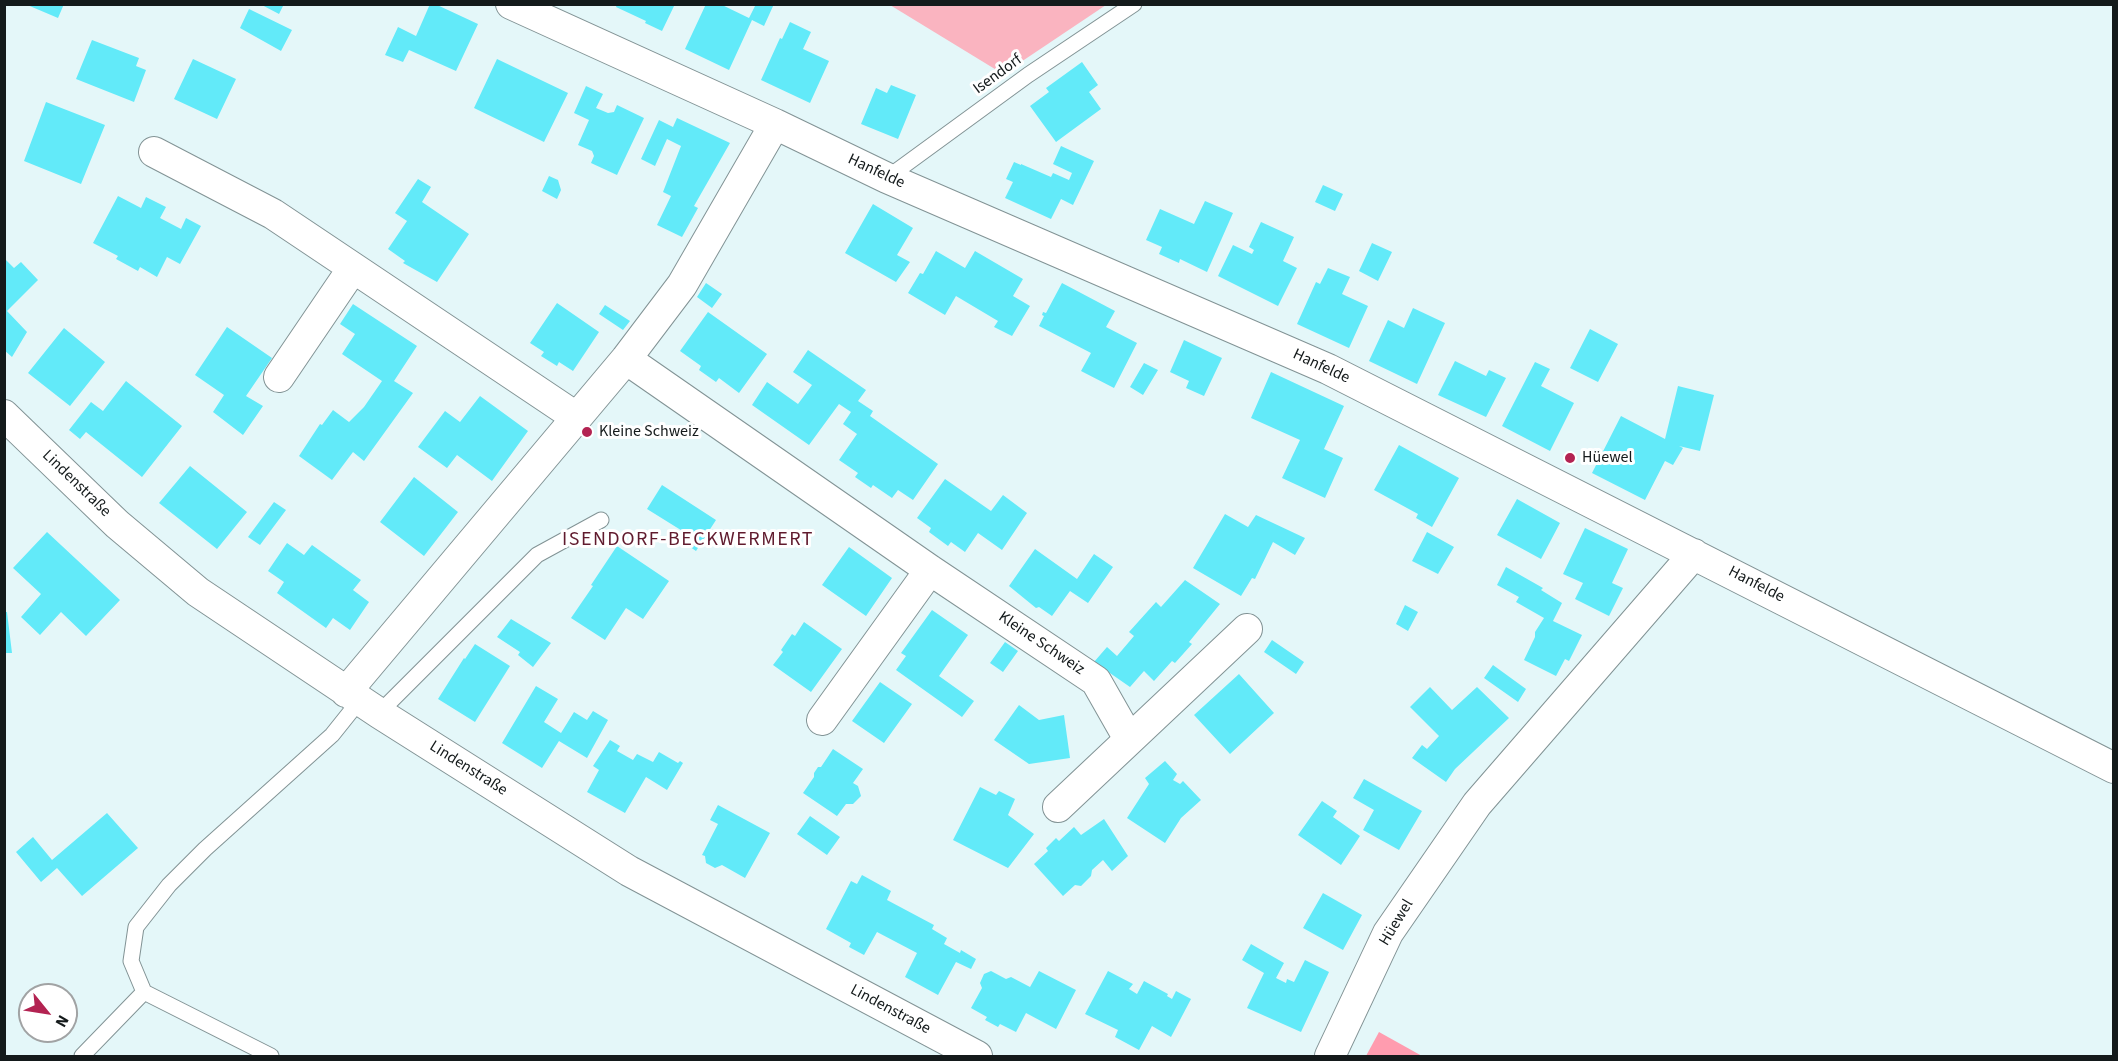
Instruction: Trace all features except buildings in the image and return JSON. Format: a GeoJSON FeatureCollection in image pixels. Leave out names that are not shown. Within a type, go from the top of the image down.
{"type":"FeatureCollection","features":[{"type":"Feature","properties":{"kind":"street","name":"Hanfelde"},"geometry":{"type":"LineString","coordinates":[[511,4],[775,124],[887,178],[1328,369],[2114,768]]}},
{"type":"Feature","properties":{"kind":"street"},"geometry":{"type":"LineString","coordinates":[[362,702],[576,417],[626,359],[682,285],[775,124]]}},
{"type":"Feature","properties":{"kind":"street"},"geometry":{"type":"LineString","coordinates":[[154,152],[273,214],[576,417]]}},
{"type":"Feature","properties":{"kind":"street"},"geometry":{"type":"LineString","coordinates":[[279,377],[353,268]]}},
{"type":"Feature","properties":{"kind":"street","name":"Kleine Schweiz"},"geometry":{"type":"LineString","coordinates":[[626,359],[930,570],[1096,681],[1129,739]]}},
{"type":"Feature","properties":{"kind":"street","name":"Lindenstraße"},"geometry":{"type":"LineString","coordinates":[[4,415],[117,524],[198,592],[362,702],[629,871],[977,1056]]}},
{"type":"Feature","properties":{"kind":"street","name":"Hüewel"},"geometry":{"type":"LineString","coordinates":[[1330,1056],[1388,933],[1477,804],[1694,554]]}},
{"type":"Feature","properties":{"kind":"street"},"geometry":{"type":"LineString","coordinates":[[822,720],[930,570]]}},
{"type":"Feature","properties":{"kind":"street"},"geometry":{"type":"LineString","coordinates":[[1058,807],[1247,629]]}},
{"type":"Feature","properties":{"kind":"lane","name":"Isendorf"},"geometry":{"type":"LineString","coordinates":[[887,178],[1028,75],[1134,4]]}},
{"type":"Feature","properties":{"kind":"lane"},"geometry":{"type":"LineString","coordinates":[[271,1056],[144,992],[131,961],[136,927],[169,885],[205,849],[332,735],[362,702],[537,555],[601,520]]}},
{"type":"Feature","properties":{"kind":"lane"},"geometry":{"type":"LineString","coordinates":[[82,1056],[144,992]]}},
{"type":"Feature","properties":{"kind":"shaded area"},"geometry":{"type":"Polygon","coordinates":[[[890,5],[1106,5],[1003,74],[890,5]]]}},
{"type":"Feature","properties":{"kind":"shaded area"},"geometry":{"type":"Polygon","coordinates":[[[1379,1032],[1422,1056],[1366,1056],[1379,1032]]]}},
{"type":"Feature","properties":{"kind":"place","name":"Kleine Schweiz"},"geometry":{"type":"Point","coordinates":[587,432]}},
{"type":"Feature","properties":{"kind":"place","name":"Hüewel"},"geometry":{"type":"Point","coordinates":[1570,458]}},
{"type":"Feature","properties":{"kind":"district","name":"ISENDORF-BECKWERMERT"},"geometry":{"type":"Point","coordinates":[688,541]}}]}
